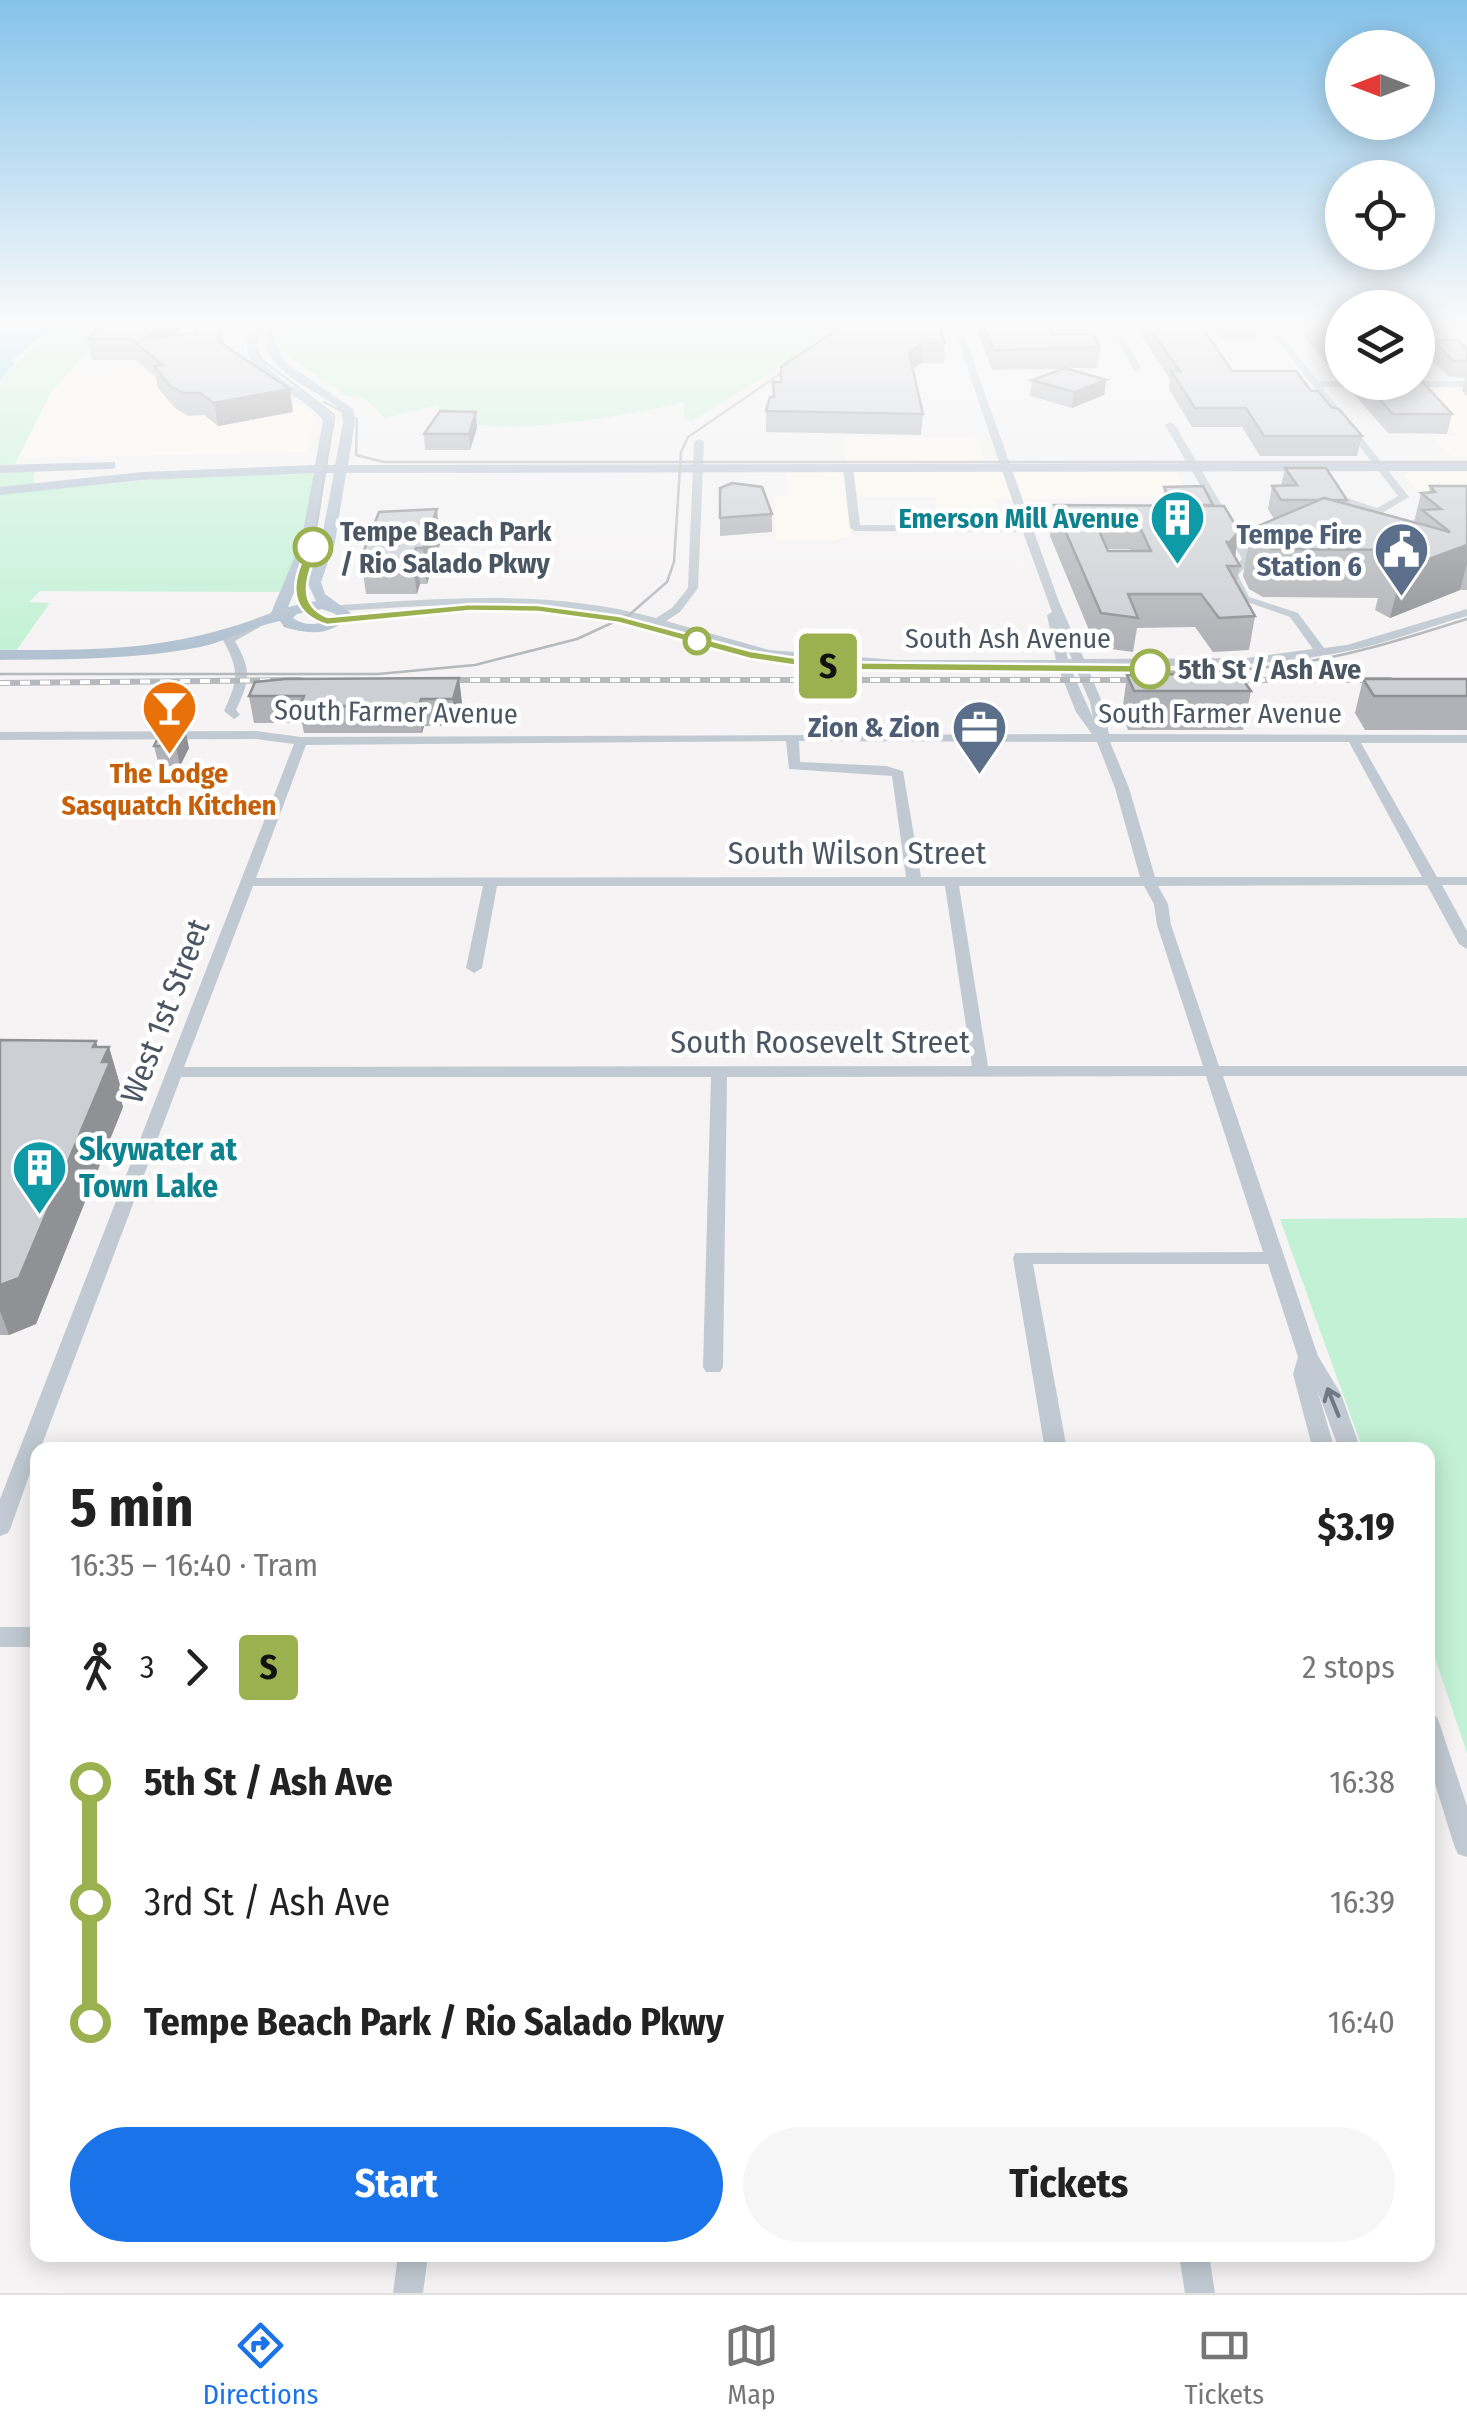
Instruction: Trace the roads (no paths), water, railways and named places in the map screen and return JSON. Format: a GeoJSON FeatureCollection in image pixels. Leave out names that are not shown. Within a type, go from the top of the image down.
{"type":"FeatureCollection","features":[{"type":"Feature","properties":{"kind":"main road"},"geometry":{"type":"LineString","coordinates":[[299,628],[286,621],[286,614],[293,577],[307,546],[326,433]]}},
{"type":"Feature","properties":{"kind":"main road"},"geometry":{"type":"LineString","coordinates":[[337,611],[318,596],[314,586],[329,534],[344,433]]}},
{"type":"Feature","properties":{"kind":"main road"},"geometry":{"type":"LineString","coordinates":[[0,469],[880,462],[1003,465]]}},
{"type":"Feature","properties":{"kind":"main road"},"geometry":{"type":"LineString","coordinates":[[848,467],[880,462]]}},
{"type":"Feature","properties":{"kind":"main road"},"geometry":{"type":"LineString","coordinates":[[697,464],[1467,464]]}},
{"type":"Feature","properties":{"kind":"main road"},"geometry":{"type":"LineString","coordinates":[[0,491],[214,470],[323,465]]}},
{"type":"Feature","properties":{"kind":"main road"},"geometry":{"type":"LineString","coordinates":[[314,510],[323,514],[321,531],[329,534]]}},
{"type":"Feature","properties":{"kind":"main road"},"geometry":{"type":"LineString","coordinates":[[0,663],[148,657],[242,636],[286,614],[337,611]]}},
{"type":"Feature","properties":{"kind":"main road"},"geometry":{"type":"LineString","coordinates":[[0,655],[142,650],[325,627],[337,611]]}},
{"type":"Feature","properties":{"kind":"street"},"geometry":{"type":"LineString","coordinates":[[992,433],[1055,606],[1097,704],[1114,788],[1127,812],[1152,904],[1164,925],[1308,1358],[1331,1394],[1347,1442]]}},
{"type":"Feature","properties":{"kind":"street"},"geometry":{"type":"LineString","coordinates":[[1175,433],[1248,558],[1232,575],[1245,598],[1294,616],[1322,653]]}},
{"type":"Feature","properties":{"kind":"street"},"geometry":{"type":"LineString","coordinates":[[1344,531],[1404,497],[1356,433]]}},
{"type":"Feature","properties":{"kind":"street"},"geometry":{"type":"LineString","coordinates":[[657,622],[676,610],[693,588],[699,442]]}},
{"type":"Feature","properties":{"kind":"street"},"geometry":{"type":"LineString","coordinates":[[848,467],[855,528],[1095,529]]}},
{"type":"Feature","properties":{"kind":"street"},"geometry":{"type":"LineString","coordinates":[[1332,488],[1343,500],[1379,512]]}},
{"type":"Feature","properties":{"kind":"street"},"geometry":{"type":"LineString","coordinates":[[1198,529],[1289,530]]}},
{"type":"Feature","properties":{"kind":"street","name":"South Ash Avenue"},"geometry":{"type":"LineString","coordinates":[[337,611],[490,602],[584,607],[795,658],[867,664],[1246,662],[1322,653],[1467,612]]}},
{"type":"Feature","properties":{"kind":"street"},"geometry":{"type":"LineString","coordinates":[[1055,606],[1053,617],[1064,663],[1092,728],[1102,738]]}},
{"type":"Feature","properties":{"kind":"street"},"geometry":{"type":"LineString","coordinates":[[222,735],[234,715],[230,711],[246,677],[242,636]]}},
{"type":"Feature","properties":{"kind":"street","name":"South Farmer Avenue"},"geometry":{"type":"LineString","coordinates":[[0,736],[222,735],[276,736],[301,741],[792,736],[1467,739]]}},
{"type":"Feature","properties":{"kind":"street"},"geometry":{"type":"LineString","coordinates":[[792,736],[794,766],[886,770],[898,774],[914,881]]}},
{"type":"Feature","properties":{"kind":"street"},"geometry":{"type":"LineString","coordinates":[[1353,739],[1467,944]]}},
{"type":"Feature","properties":{"kind":"street","name":"West 1st Street"},"geometry":{"type":"LineString","coordinates":[[32,1442],[301,741]]}},
{"type":"Feature","properties":{"kind":"street"},"geometry":{"type":"LineString","coordinates":[[474,968],[491,881]]}},
{"type":"Feature","properties":{"kind":"street"},"geometry":{"type":"LineString","coordinates":[[951,881],[981,1072]]}},
{"type":"Feature","properties":{"kind":"street","name":"South Wilson Street"},"geometry":{"type":"LineString","coordinates":[[248,882],[1467,881]]}},
{"type":"Feature","properties":{"kind":"street","name":"South Roosevelt Street"},"geometry":{"type":"LineString","coordinates":[[173,1072],[1467,1071]]}},
{"type":"Feature","properties":{"kind":"street"},"geometry":{"type":"LineString","coordinates":[[713,1366],[718,1072]]}},
{"type":"Feature","properties":{"kind":"street"},"geometry":{"type":"LineString","coordinates":[[1055,1442],[1022,1258],[1275,1258]]}},
{"type":"Feature","properties":{"kind":"street"},"geometry":{"type":"LineString","coordinates":[[1308,1358],[1304,1385],[1322,1442]]}},
{"type":"Feature","properties":{"kind":"street","name":"West 1st Street"},"geometry":{"type":"LineString","coordinates":[[0,1527],[30,1448]]}},
{"type":"Feature","properties":{"kind":"street"},"geometry":{"type":"LineString","coordinates":[[0,1637],[30,1636]]}},
{"type":"Feature","properties":{"kind":"street"},"geometry":{"type":"LineString","coordinates":[[1435,1747],[1467,1846]]}},
{"type":"Feature","properties":{"kind":"street"},"geometry":{"type":"LineString","coordinates":[[408,2293],[412,2262]]}},
{"type":"Feature","properties":{"kind":"street"},"geometry":{"type":"LineString","coordinates":[[1195,2262],[1200,2293]]}},
{"type":"Feature","properties":{"kind":"tram line"},"geometry":{"type":"LineString","coordinates":[[331,433],[313,547],[299,588],[312,615],[327,621],[511,609],[619,620]]}},
{"type":"Feature","properties":{"kind":"tram line"},"geometry":{"type":"LineString","coordinates":[[357,433],[356,455],[384,462],[680,462]]}},
{"type":"Feature","properties":{"kind":"tram line"},"geometry":{"type":"LineString","coordinates":[[680,462],[681,452],[694,433]]}},
{"type":"Feature","properties":{"kind":"tram line"},"geometry":{"type":"LineString","coordinates":[[619,620],[667,582],[674,562],[680,462]]}},
{"type":"Feature","properties":{"kind":"tram line"},"geometry":{"type":"LineString","coordinates":[[680,462],[1467,462]]}},
{"type":"Feature","properties":{"kind":"tram line","name":"S"},"geometry":{"type":"LineString","coordinates":[[313,547],[299,582],[300,594],[312,615],[327,621],[470,608],[538,608],[592,614],[750,655],[802,664],[890,670],[1150,669]]}},
{"type":"Feature","properties":{"kind":"tram line"},"geometry":{"type":"LineString","coordinates":[[619,620],[736,651],[832,667],[1154,672],[1257,668],[1314,661],[1467,619]]}},
{"type":"Feature","properties":{"kind":"tram line"},"geometry":{"type":"LineString","coordinates":[[0,674],[378,674],[475,665],[577,639],[619,620]]}},
{"type":"Feature","properties":{"kind":"railway"},"geometry":{"type":"LineString","coordinates":[[0,683],[300,680]]}},
{"type":"Feature","properties":{"kind":"railway"},"geometry":{"type":"LineString","coordinates":[[430,680],[1155,680]]}},
{"type":"Feature","properties":{"kind":"railway"},"geometry":{"type":"LineString","coordinates":[[1215,680],[1390,680]]}},
{"type":"Feature","properties":{"kind":"place","name":"Tempe Beach Park / Rio Salado Pkwy"},"geometry":{"type":"Point","coordinates":[313,547]}},
{"type":"Feature","properties":{"kind":"place","name":"Emerson Mill Avenue"},"geometry":{"type":"Point","coordinates":[1178,567]}},
{"type":"Feature","properties":{"kind":"place","name":"Tempe Fire Station 6"},"geometry":{"type":"Point","coordinates":[1401,599]}},
{"type":"Feature","properties":{"kind":"place","name":"5th St / Ash Ave"},"geometry":{"type":"Point","coordinates":[1150,669]}},
{"type":"Feature","properties":{"kind":"place","name":"The Lodge Sasquatch Kitchen"},"geometry":{"type":"Point","coordinates":[169,756]}},
{"type":"Feature","properties":{"kind":"place","name":"Zion & Zion"},"geometry":{"type":"Point","coordinates":[979,776]}},
{"type":"Feature","properties":{"kind":"place","name":"Skywater at Town Lake"},"geometry":{"type":"Point","coordinates":[40,1216]}}]}
